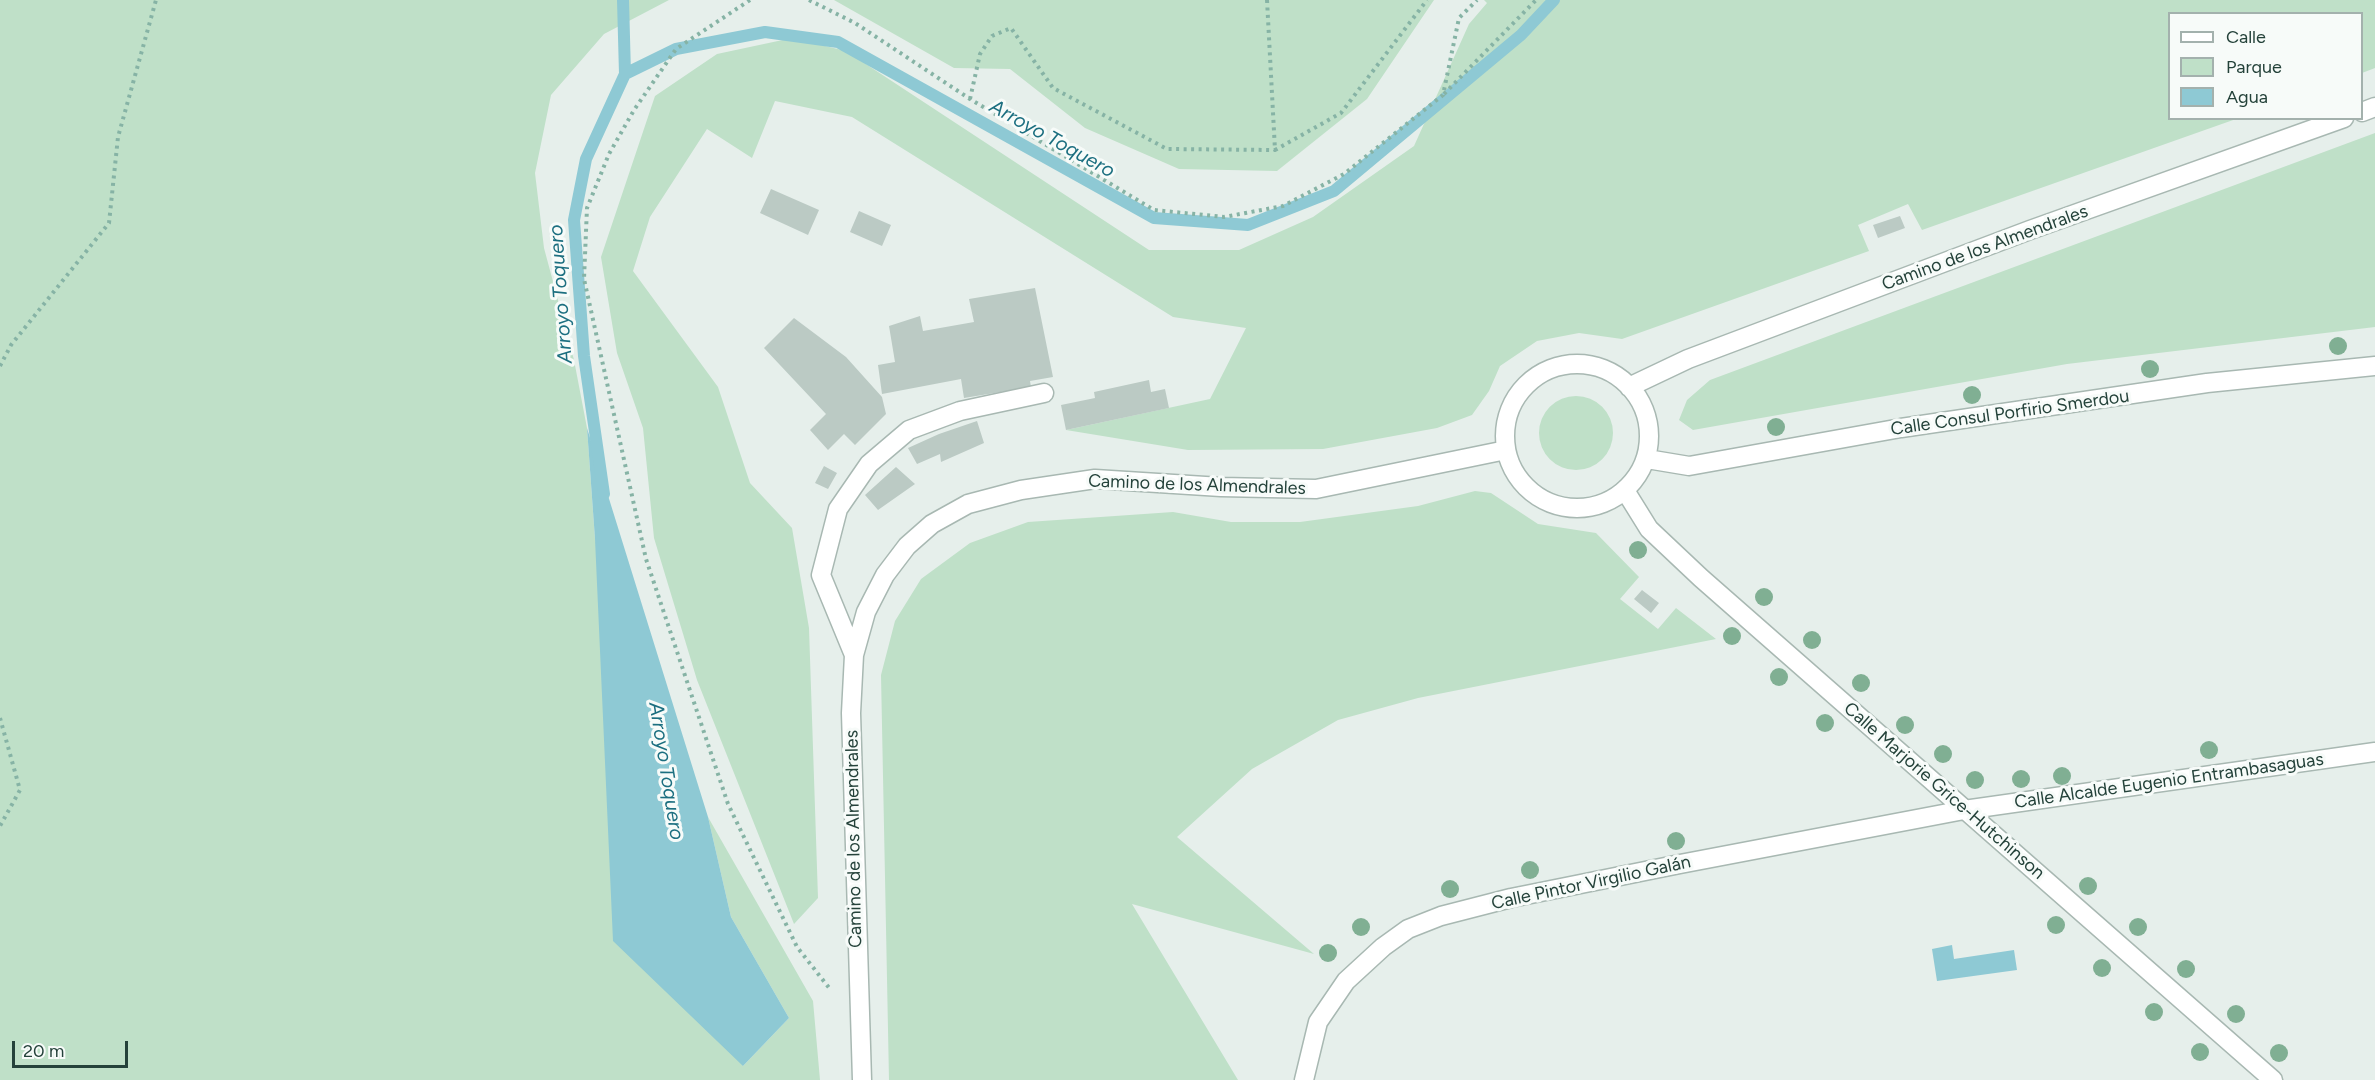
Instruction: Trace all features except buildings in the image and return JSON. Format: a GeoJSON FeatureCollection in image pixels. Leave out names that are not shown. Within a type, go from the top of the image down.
{"type":"FeatureCollection","features":[{"type":"Feature","properties":{"kind":"street","name":"Camino de los Almendrales"},"geometry":{"type":"LineString","coordinates":[[1629,387],[1688,359],[2008,239],[2337,120]]}},
{"type":"Feature","properties":{"kind":"street"},"geometry":{"type":"LineString","coordinates":[[1573,363],[1594,365],[1613,374],[1629,387],[1642,405],[1648,422],[1650,441],[1642,471],[1626,492],[1604,505],[1581,509],[1556,506],[1534,495],[1523,482],[1506,450],[1504,429],[1509,409],[1520,391],[1534,377],[1553,367],[1573,363]]}},
{"type":"Feature","properties":{"kind":"street","name":"Calle Consul Porfirio Smerdou"},"geometry":{"type":"LineString","coordinates":[[1647,459],[1689,466],[1901,428],[2207,383],[2375,366]]}},
{"type":"Feature","properties":{"kind":"street"},"geometry":{"type":"LineString","coordinates":[[854,655],[821,575],[838,509],[869,464],[909,430],[960,411],[1044,393]]}},
{"type":"Feature","properties":{"kind":"street","name":"Camino de los Almendrales"},"geometry":{"type":"LineString","coordinates":[[862,1080],[858,1023],[851,713],[854,655],[866,612],[885,575],[908,546],[932,524],[968,504],[1021,490],[1095,479],[1221,487],[1316,489],[1506,450]]}},
{"type":"Feature","properties":{"kind":"street","name":"Calle Marjorie Grice-Hutchinson"},"geometry":{"type":"LineString","coordinates":[[1626,492],[1649,529],[1701,578],[2273,1080]]}},
{"type":"Feature","properties":{"kind":"street","name":"Calle Alcalde Eugenio Entrambasaguas"},"geometry":{"type":"LineString","coordinates":[[1964,810],[2375,752]]}},
{"type":"Feature","properties":{"kind":"street","name":"Calle Pintor Virgilio Galán"},"geometry":{"type":"LineString","coordinates":[[1304,1080],[1318,1022],[1346,981],[1383,946],[1408,928],[1442,916],[1511,898],[1964,810]]}},
{"type":"Feature","properties":{"kind":"path"},"geometry":{"type":"LineString","coordinates":[[0,366],[11,345],[109,223],[118,137],[156,0]]}},
{"type":"Feature","properties":{"kind":"path"},"geometry":{"type":"LineString","coordinates":[[750,0],[676,49],[634,110],[609,154],[587,208],[584,279],[646,559],[728,804],[797,947],[858,1023]]}},
{"type":"Feature","properties":{"kind":"path"},"geometry":{"type":"LineString","coordinates":[[809,0],[855,23],[970,99],[1154,210],[1224,217],[1283,206],[1344,174],[1443,95],[1536,0]]}},
{"type":"Feature","properties":{"kind":"path"},"geometry":{"type":"LineString","coordinates":[[1267,0],[1275,150]]}},
{"type":"Feature","properties":{"kind":"path"},"geometry":{"type":"LineString","coordinates":[[970,99],[980,54],[992,36],[1011,28],[1053,88],[1167,149],[1275,150],[1341,113],[1427,0]]}},
{"type":"Feature","properties":{"kind":"path"},"geometry":{"type":"LineString","coordinates":[[1443,95],[1458,18],[1477,0]]}},
{"type":"Feature","properties":{"kind":"path"},"geometry":{"type":"LineString","coordinates":[[0,718],[20,790],[0,826]]}},
{"type":"Feature","properties":{"kind":"green space"},"geometry":{"type":"Polygon","coordinates":[[[0,0],[669,0],[604,34],[551,95],[535,173],[544,248],[574,360],[587,428],[595,539],[743,1066],[789,1018],[731,917],[708,817],[813,1001],[820,1080],[0,1080],[0,0]]]}},
{"type":"Feature","properties":{"kind":"green space"},"geometry":{"type":"Polygon","coordinates":[[[834,0],[1434,0],[1367,99],[1277,171],[1179,169],[1085,128],[1010,69],[954,68],[834,0]]]}},
{"type":"Feature","properties":{"kind":"green space"},"geometry":{"type":"Polygon","coordinates":[[[1484,0],[2375,0],[2375,68],[2363,73],[2363,12],[2168,12],[2168,120],[2233,120],[1922,230],[1908,204],[1858,225],[1869,251],[1622,339],[1579,333],[1537,341],[1500,366],[1489,391],[1472,415],[1437,428],[1323,449],[1188,450],[1066,430],[1210,399],[1246,328],[1173,317],[852,117],[775,101],[752,158],[707,129],[650,217],[633,271],[718,387],[750,483],[792,528],[809,628],[818,898],[794,924],[697,680],[654,538],[643,428],[617,353],[601,257],[655,96],[717,54],[792,38],[846,51],[1149,250],[1239,250],[1313,217],[1414,146],[1469,24],[1487,3],[1484,0]]]}},
{"type":"Feature","properties":{"kind":"green space"},"geometry":{"type":"Polygon","coordinates":[[[2375,133],[2375,327],[2067,364],[1693,430],[1679,420],[1687,400],[1710,380],[2375,133]]]}},
{"type":"Feature","properties":{"kind":"green space"},"geometry":{"type":"Polygon","coordinates":[[[1576,396],[1597,402],[1607,412],[1613,433],[1607,454],[1597,464],[1576,470],[1555,464],[1545,454],[1539,433],[1545,412],[1555,402],[1576,396]]]}},
{"type":"Feature","properties":{"kind":"green space"},"geometry":{"type":"Polygon","coordinates":[[[1475,491],[1491,493],[1538,524],[1596,533],[1639,577],[1620,599],[1658,629],[1676,608],[1716,639],[1418,698],[1338,720],[1252,769],[1177,837],[1314,954],[1132,904],[1238,1080],[889,1080],[881,675],[895,621],[921,579],[970,543],[1028,522],[1173,512],[1231,522],[1300,522],[1418,506],[1475,491]]]}},
{"type":"Feature","properties":{"kind":"water"},"geometry":{"type":"Polygon","coordinates":[[[587,428],[708,817],[731,917],[789,1018],[743,1066],[613,941],[595,539],[587,428]]]}},
{"type":"Feature","properties":{"kind":"water"},"geometry":{"type":"Polygon","coordinates":[[[1952,945],[1954,959],[2014,950],[2017,970],[1937,981],[1932,949],[1952,945]]]}},
{"type":"Feature","properties":{"kind":"waterway"},"geometry":{"type":"LineString","coordinates":[[623,0],[625,74]]}},
{"type":"Feature","properties":{"kind":"waterway","name":"Arroyo Toquero"},"geometry":{"type":"LineString","coordinates":[[604,494],[584,356],[574,220],[586,159],[625,74],[676,49],[765,32],[838,42],[1154,218],[1248,225],[1334,191],[1521,35],[1554,0]]}}]}
